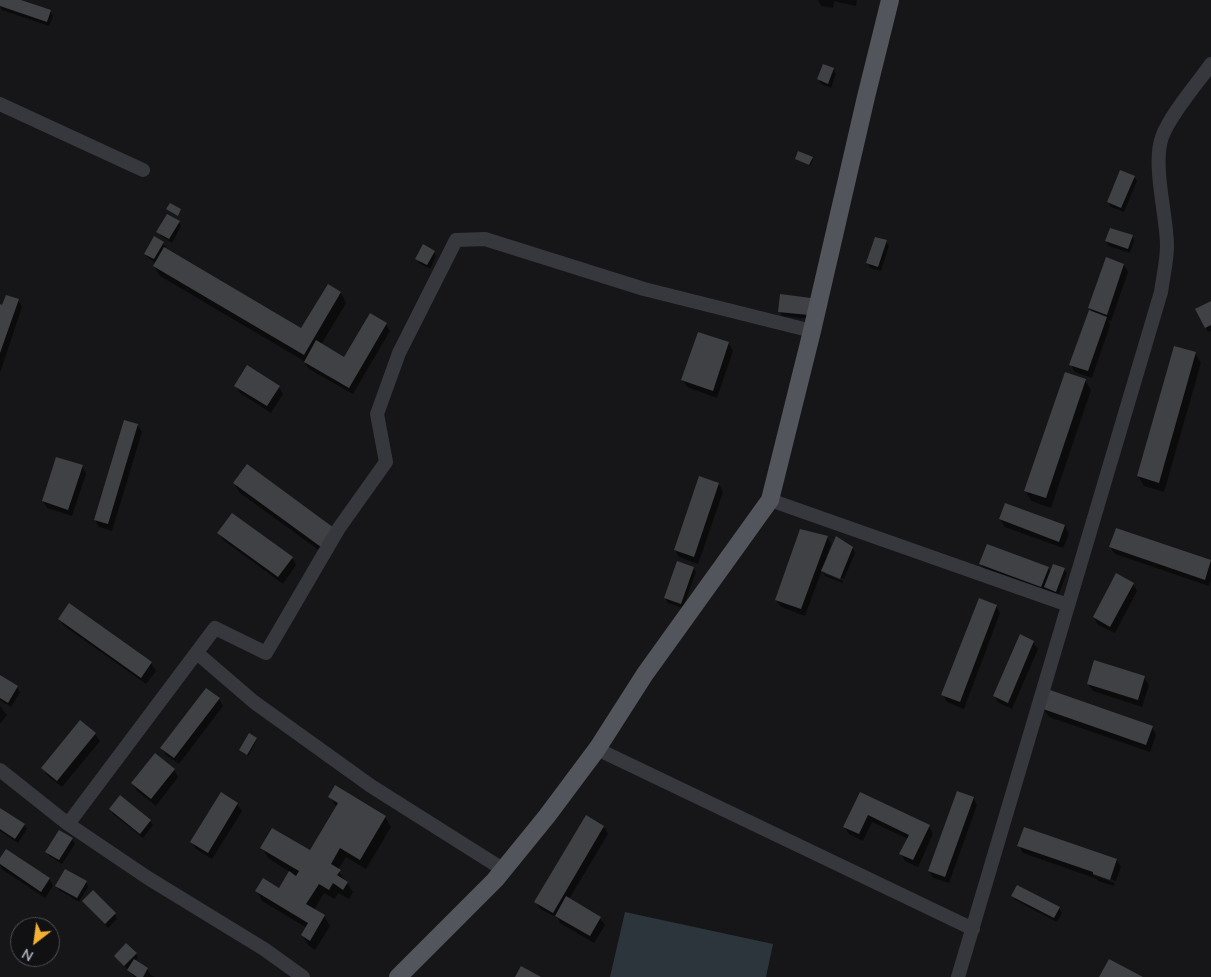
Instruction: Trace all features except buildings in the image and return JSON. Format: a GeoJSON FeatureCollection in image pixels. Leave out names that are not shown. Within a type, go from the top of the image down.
{"type":"FeatureCollection","features":[{"type":"Feature","properties":{"kind":"main road"},"geometry":{"type":"LineString","coordinates":[[398,977],[504,870],[547,816],[597,749],[645,674],[770,500],[890,0]]}},
{"type":"Feature","properties":{"kind":"street"},"geometry":{"type":"LineString","coordinates":[[958,977],[1161,292],[1167,247],[1159,151],[1162,137],[1168,125],[1211,64]]}},
{"type":"Feature","properties":{"kind":"street"},"geometry":{"type":"LineString","coordinates":[[0,104],[143,170]]}},
{"type":"Feature","properties":{"kind":"street"},"geometry":{"type":"LineString","coordinates":[[68,824],[215,628],[266,653],[339,528],[386,462],[378,414],[399,353],[456,240],[485,239],[644,289],[812,331]]}},
{"type":"Feature","properties":{"kind":"street"},"geometry":{"type":"LineString","coordinates":[[770,500],[1068,605]]}},
{"type":"Feature","properties":{"kind":"street"},"geometry":{"type":"LineString","coordinates":[[197,653],[254,702],[371,786],[504,870]]}},
{"type":"Feature","properties":{"kind":"street"},"geometry":{"type":"LineString","coordinates":[[597,749],[973,929]]}},
{"type":"Feature","properties":{"kind":"street"},"geometry":{"type":"LineString","coordinates":[[0,770],[68,824],[148,878],[264,949],[302,977]]}},
{"type":"Feature","properties":{"kind":"shaded area"},"geometry":{"type":"Polygon","coordinates":[[[625,912],[773,944],[766,977],[610,977],[625,912]]]}}]}
